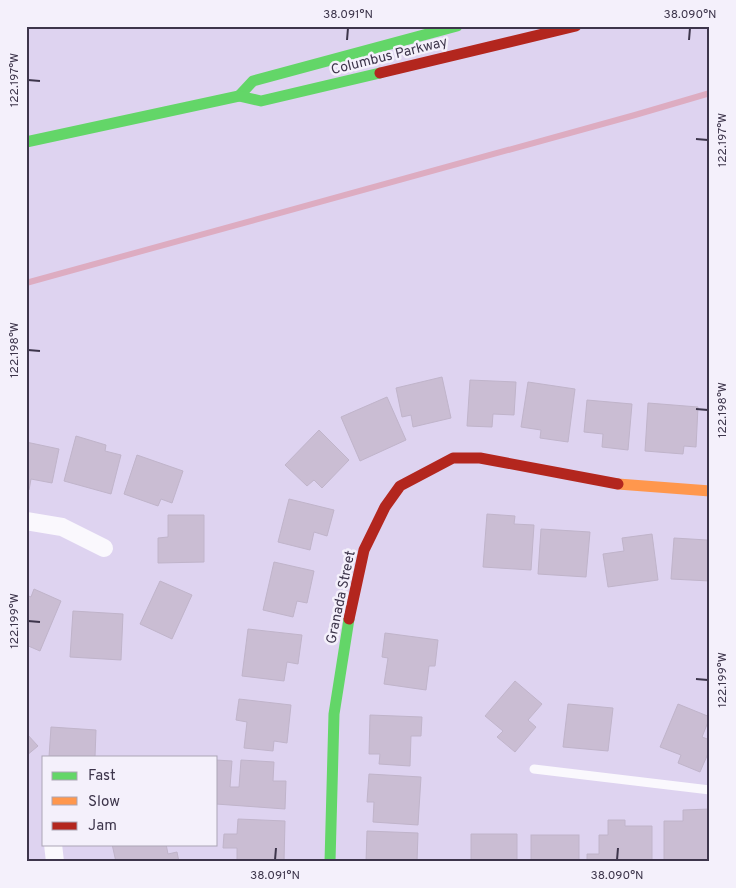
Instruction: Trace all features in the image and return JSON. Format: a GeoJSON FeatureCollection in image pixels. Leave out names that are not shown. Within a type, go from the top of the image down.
{"type":"FeatureCollection","features":[{"type":"Feature","properties":{"kind":"main road","name":"Columbus Parkway"},"geometry":{"type":"LineString","coordinates":[[239,96],[253,81],[457,26]]}},
{"type":"Feature","properties":{"kind":"main road","name":"Columbus Parkway"},"geometry":{"type":"LineString","coordinates":[[26,142],[239,96],[261,101],[576,26]]}},
{"type":"Feature","properties":{"kind":"main road","name":"Granada Street"},"geometry":{"type":"LineString","coordinates":[[330,862],[334,714],[350,610],[364,550],[385,507],[400,486],[454,458],[480,458],[615,484],[710,491]]}},
{"type":"Feature","properties":{"kind":"street"},"geometry":{"type":"LineString","coordinates":[[26,521],[62,527],[104,548]]}},
{"type":"Feature","properties":{"kind":"street"},"geometry":{"type":"LineString","coordinates":[[53,846],[55,862]]}},
{"type":"Feature","properties":{"kind":"lane"},"geometry":{"type":"LineString","coordinates":[[534,769],[710,790]]}},
{"type":"Feature","properties":{"kind":"building"},"geometry":{"type":"Polygon","coordinates":[[[442,377],[451,418],[413,427],[411,415],[402,417],[396,388],[442,377]]]}},
{"type":"Feature","properties":{"kind":"building"},"geometry":{"type":"Polygon","coordinates":[[[470,380],[516,382],[514,415],[493,414],[492,427],[467,426],[470,380]]]}},
{"type":"Feature","properties":{"kind":"building"},"geometry":{"type":"Polygon","coordinates":[[[528,382],[575,389],[568,442],[540,438],[541,430],[521,427],[528,382]]]}},
{"type":"Feature","properties":{"kind":"building"},"geometry":{"type":"Polygon","coordinates":[[[387,397],[406,440],[360,461],[341,417],[387,397]]]}},
{"type":"Feature","properties":{"kind":"building"},"geometry":{"type":"Polygon","coordinates":[[[587,400],[632,404],[628,450],[602,447],[603,434],[584,432],[587,400]]]}},
{"type":"Feature","properties":{"kind":"building"},"geometry":{"type":"Polygon","coordinates":[[[648,403],[698,407],[696,447],[684,446],[683,454],[645,451],[648,403]]]}},
{"type":"Feature","properties":{"kind":"building"},"geometry":{"type":"Polygon","coordinates":[[[319,430],[349,460],[322,488],[314,480],[307,486],[285,465],[319,430]]]}},
{"type":"Feature","properties":{"kind":"building"},"geometry":{"type":"Polygon","coordinates":[[[76,436],[106,445],[105,451],[121,455],[111,494],[64,481],[76,436]]]}},
{"type":"Feature","properties":{"kind":"building"},"geometry":{"type":"Polygon","coordinates":[[[26,442],[59,449],[52,483],[31,479],[29,490],[26,489],[26,442]]]}},
{"type":"Feature","properties":{"kind":"building"},"geometry":{"type":"Polygon","coordinates":[[[137,455],[183,471],[172,503],[161,499],[158,506],[124,494],[137,455]]]}},
{"type":"Feature","properties":{"kind":"building"},"geometry":{"type":"Polygon","coordinates":[[[289,499],[334,510],[327,536],[314,532],[310,550],[278,542],[289,499]]]}},
{"type":"Feature","properties":{"kind":"building"},"geometry":{"type":"Polygon","coordinates":[[[487,514],[515,516],[514,524],[534,525],[531,570],[483,567],[487,514]]]}},
{"type":"Feature","properties":{"kind":"building"},"geometry":{"type":"Polygon","coordinates":[[[168,515],[204,515],[204,562],[158,563],[158,538],[168,537],[168,515]]]}},
{"type":"Feature","properties":{"kind":"building"},"geometry":{"type":"Polygon","coordinates":[[[541,529],[590,532],[586,577],[538,574],[541,529]]]}},
{"type":"Feature","properties":{"kind":"building"},"geometry":{"type":"Polygon","coordinates":[[[652,534],[658,580],[608,587],[603,554],[624,551],[622,538],[652,534]]]}},
{"type":"Feature","properties":{"kind":"building"},"geometry":{"type":"Polygon","coordinates":[[[674,538],[707,540],[707,550],[710,550],[710,581],[671,579],[674,538]]]}},
{"type":"Feature","properties":{"kind":"building"},"geometry":{"type":"Polygon","coordinates":[[[274,562],[314,571],[307,603],[297,601],[293,617],[263,610],[274,562]]]}},
{"type":"Feature","properties":{"kind":"building"},"geometry":{"type":"Polygon","coordinates":[[[160,581],[192,595],[172,639],[140,624],[160,581]]]}},
{"type":"Feature","properties":{"kind":"building"},"geometry":{"type":"Polygon","coordinates":[[[34,589],[61,601],[40,651],[26,645],[26,595],[31,597],[34,589]]]}},
{"type":"Feature","properties":{"kind":"building"},"geometry":{"type":"Polygon","coordinates":[[[73,611],[123,614],[121,660],[70,657],[73,611]]]}},
{"type":"Feature","properties":{"kind":"building"},"geometry":{"type":"Polygon","coordinates":[[[248,629],[302,635],[298,664],[287,662],[284,681],[242,676],[248,629]]]}},
{"type":"Feature","properties":{"kind":"building"},"geometry":{"type":"Polygon","coordinates":[[[385,633],[438,640],[435,666],[429,666],[426,690],[384,684],[388,658],[382,657],[385,633]]]}},
{"type":"Feature","properties":{"kind":"building"},"geometry":{"type":"Polygon","coordinates":[[[515,681],[542,704],[528,720],[536,727],[515,752],[497,737],[503,731],[485,716],[515,681]]]}},
{"type":"Feature","properties":{"kind":"building"},"geometry":{"type":"Polygon","coordinates":[[[239,699],[291,705],[287,743],[274,741],[273,751],[244,748],[247,722],[236,720],[239,699]]]}},
{"type":"Feature","properties":{"kind":"building"},"geometry":{"type":"Polygon","coordinates":[[[568,704],[613,708],[608,751],[563,747],[568,704]]]}},
{"type":"Feature","properties":{"kind":"building"},"geometry":{"type":"Polygon","coordinates":[[[678,704],[710,717],[702,737],[710,740],[710,749],[700,772],[678,763],[681,755],[660,747],[678,704]]]}},
{"type":"Feature","properties":{"kind":"building"},"geometry":{"type":"Polygon","coordinates":[[[370,715],[422,717],[421,736],[411,736],[410,766],[379,764],[380,754],[369,754],[370,715]]]}},
{"type":"Feature","properties":{"kind":"building"},"geometry":{"type":"Polygon","coordinates":[[[51,727],[96,730],[95,756],[49,756],[51,727]]]}},
{"type":"Feature","properties":{"kind":"building"},"geometry":{"type":"Polygon","coordinates":[[[26,733],[38,746],[26,756],[26,733]]]}},
{"type":"Feature","properties":{"kind":"building"},"geometry":{"type":"Polygon","coordinates":[[[218,760],[232,761],[230,787],[239,787],[241,760],[274,762],[273,781],[286,781],[285,809],[218,804],[218,760]]]}},
{"type":"Feature","properties":{"kind":"building"},"geometry":{"type":"Polygon","coordinates":[[[369,774],[421,777],[418,825],[373,822],[374,802],[367,802],[369,774]]]}},
{"type":"Feature","properties":{"kind":"building"},"geometry":{"type":"Polygon","coordinates":[[[710,809],[710,862],[664,862],[664,821],[683,821],[683,810],[710,809]]]}},
{"type":"Feature","properties":{"kind":"building"},"geometry":{"type":"Polygon","coordinates":[[[238,819],[285,821],[284,862],[237,862],[237,848],[223,848],[224,834],[237,834],[238,819]]]}},
{"type":"Feature","properties":{"kind":"building"},"geometry":{"type":"Polygon","coordinates":[[[608,820],[625,820],[625,826],[652,826],[652,862],[587,862],[587,854],[599,854],[599,835],[608,835],[608,820]]]}},
{"type":"Feature","properties":{"kind":"building"},"geometry":{"type":"Polygon","coordinates":[[[367,831],[418,833],[417,862],[366,862],[367,831]]]}},
{"type":"Feature","properties":{"kind":"building"},"geometry":{"type":"Polygon","coordinates":[[[471,834],[517,834],[517,862],[468,862],[468,860],[471,860],[471,834]]]}},
{"type":"Feature","properties":{"kind":"building"},"geometry":{"type":"Polygon","coordinates":[[[531,835],[579,835],[579,862],[531,862],[531,835]]]}},
{"type":"Feature","properties":{"kind":"building"},"geometry":{"type":"Polygon","coordinates":[[[112,846],[166,846],[168,854],[177,852],[179,862],[116,862],[112,846]]]}},
{"type":"Feature","properties":{"kind":"waterway"},"geometry":{"type":"LineString","coordinates":[[26,283],[710,93]]}},
{"type":"Feature","properties":{"kind":"traffic: fast"},"geometry":{"type":"LineString","coordinates":[[239,96],[253,81],[457,26]]}},
{"type":"Feature","properties":{"kind":"traffic: fast"},"geometry":{"type":"LineString","coordinates":[[26,142],[239,96],[261,101],[380,73]]}},
{"type":"Feature","properties":{"kind":"traffic: fast"},"geometry":{"type":"LineString","coordinates":[[330,862],[334,714],[349,619]]}},
{"type":"Feature","properties":{"kind":"traffic: slow"},"geometry":{"type":"LineString","coordinates":[[618,484],[710,491]]}},
{"type":"Feature","properties":{"kind":"traffic: jam"},"geometry":{"type":"LineString","coordinates":[[380,73],[576,26]]}},
{"type":"Feature","properties":{"kind":"traffic: jam"},"geometry":{"type":"LineString","coordinates":[[349,619],[364,550],[385,507],[400,486],[453,458],[480,458],[618,484]]}}]}
